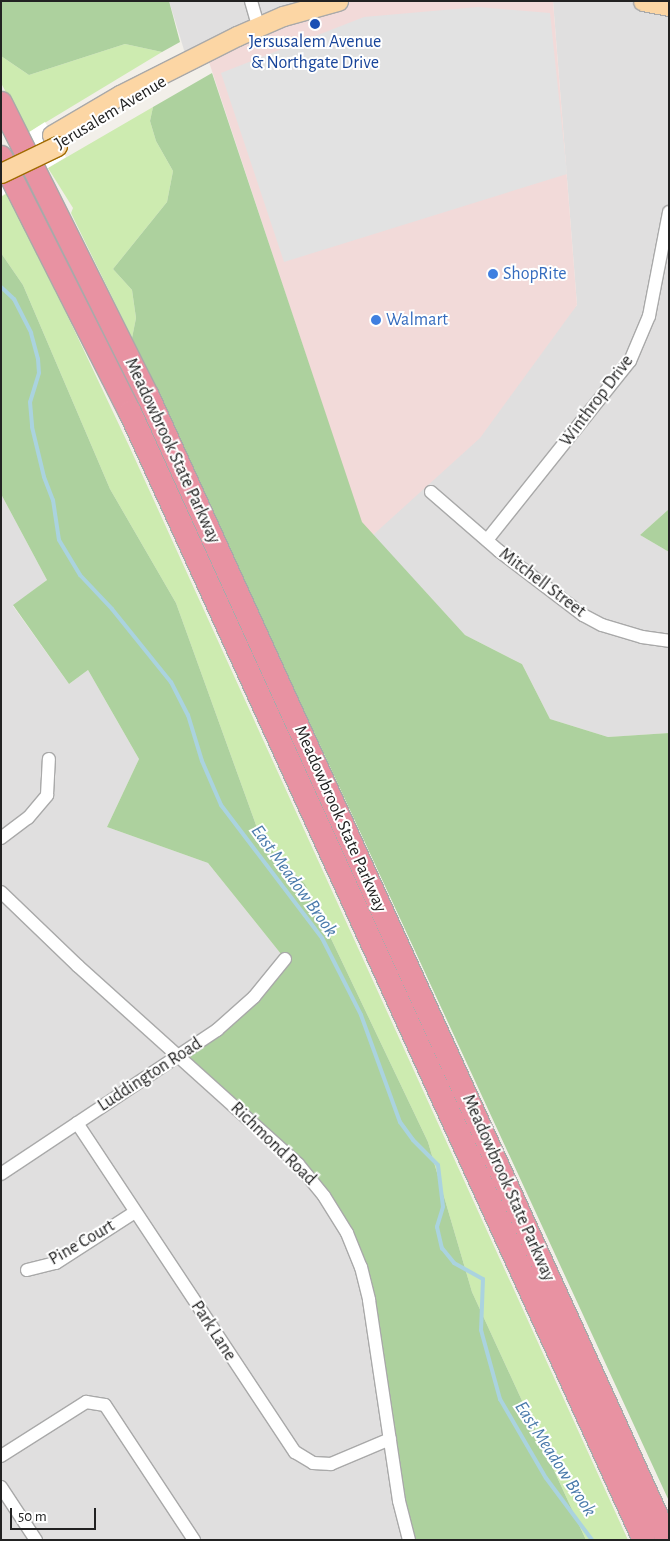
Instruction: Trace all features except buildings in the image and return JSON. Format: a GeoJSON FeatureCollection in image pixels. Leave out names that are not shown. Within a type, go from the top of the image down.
{"type":"FeatureCollection","features":[{"type":"Feature","properties":{"kind":"highway","name":"Meadowbrook State Parkway"},"geometry":{"type":"LineString","coordinates":[[1,103],[148,396],[668,1540]]}},
{"type":"Feature","properties":{"kind":"highway","name":"Meadowbrook State Parkway"},"geometry":{"type":"LineString","coordinates":[[1,157],[130,412],[644,1540]]}},
{"type":"Feature","properties":{"kind":"main road","name":"Jerusalem Avenue"},"geometry":{"type":"LineString","coordinates":[[1,174],[55,140],[120,95],[258,26],[338,1]]}},
{"type":"Feature","properties":{"kind":"main road"},"geometry":{"type":"LineString","coordinates":[[643,1],[669,6]]}},
{"type":"Feature","properties":{"kind":"main road","name":"Jerusalem Avenue"},"geometry":{"type":"LineString","coordinates":[[1,170],[55,140]]}},
{"type":"Feature","properties":{"kind":"street"},"geometry":{"type":"LineString","coordinates":[[251,1],[258,26]]}},
{"type":"Feature","properties":{"kind":"street","name":"Winthrop Drive"},"geometry":{"type":"LineString","coordinates":[[487,540],[630,361],[649,316],[669,212]]}},
{"type":"Feature","properties":{"kind":"street","name":"Mitchell Street"},"geometry":{"type":"LineString","coordinates":[[431,492],[559,600],[602,625],[642,637],[669,641]]}},
{"type":"Feature","properties":{"kind":"street"},"geometry":{"type":"LineString","coordinates":[[1,838],[28,818],[47,795],[49,759]]}},
{"type":"Feature","properties":{"kind":"street","name":"Richmond Road"},"geometry":{"type":"LineString","coordinates":[[1,892],[78,966],[298,1164],[324,1196],[347,1233],[361,1267],[369,1300],[390,1439],[409,1540]]}},
{"type":"Feature","properties":{"kind":"street","name":"Luddington Road"},"geometry":{"type":"LineString","coordinates":[[1,1174],[217,1030],[254,997],[285,960]]}},
{"type":"Feature","properties":{"kind":"street","name":"Park Lane"},"geometry":{"type":"LineString","coordinates":[[77,1123],[295,1452],[313,1463],[331,1464],[390,1439]]}},
{"type":"Feature","properties":{"kind":"street","name":"Pine Court"},"geometry":{"type":"LineString","coordinates":[[27,1270],[56,1263],[135,1212]]}},
{"type":"Feature","properties":{"kind":"street"},"geometry":{"type":"LineString","coordinates":[[1,1456],[86,1402],[105,1406],[194,1540]]}},
{"type":"Feature","properties":{"kind":"street"},"geometry":{"type":"LineString","coordinates":[[1,1486],[36,1540]]}},
{"type":"Feature","properties":{"kind":"shaded area"},"geometry":{"type":"Polygon","coordinates":[[[169,1],[338,1],[188,63],[169,1]]]}},
{"type":"Feature","properties":{"kind":"shaded area"},"geometry":{"type":"Polygon","coordinates":[[[338,1],[553,1],[577,305],[480,438],[373,535],[361,522],[206,53],[338,1]]]}},
{"type":"Feature","properties":{"kind":"shaded area"},"geometry":{"type":"Polygon","coordinates":[[[553,1],[643,1],[669,6],[669,509],[640,535],[669,552],[669,733],[608,737],[550,719],[522,664],[465,635],[373,535],[577,305],[553,1]]]}},
{"type":"Feature","properties":{"kind":"shaded area"},"geometry":{"type":"Polygon","coordinates":[[[478,7],[550,13],[567,174],[284,262],[221,73],[364,17],[478,7]]]}},
{"type":"Feature","properties":{"kind":"shaded area"},"geometry":{"type":"Polygon","coordinates":[[[1,494],[47,580],[13,606],[69,684],[88,670],[139,759],[107,827],[208,863],[285,959],[298,1164],[361,1267],[409,1540],[1,1540],[1,494]]]}},
{"type":"Feature","properties":{"kind":"green space"},"geometry":{"type":"Polygon","coordinates":[[[1,1],[169,1],[180,42],[162,52],[125,44],[29,75],[1,56],[1,1]]]}},
{"type":"Feature","properties":{"kind":"green space"},"geometry":{"type":"Polygon","coordinates":[[[125,44],[162,52],[28,133],[1,83],[1,56],[29,75],[125,44]]]}},
{"type":"Feature","properties":{"kind":"green space"},"geometry":{"type":"Polygon","coordinates":[[[212,73],[362,522],[465,635],[522,664],[550,719],[608,737],[669,733],[669,1501],[132,338],[136,318],[132,290],[113,269],[167,202],[173,171],[156,141],[150,121],[153,107],[212,73]]]}},
{"type":"Feature","properties":{"kind":"green space"},"geometry":{"type":"Polygon","coordinates":[[[153,107],[150,121],[156,141],[173,171],[167,202],[113,269],[132,290],[136,318],[132,338],[71,213],[73,208],[48,168],[153,107]]]}},
{"type":"Feature","properties":{"kind":"green space"},"geometry":{"type":"Polygon","coordinates":[[[9,192],[130,448],[628,1540],[586,1540],[472,1292],[428,1142],[305,884],[261,839],[176,603],[110,489],[23,285],[1,253],[1,197],[9,192]]]}},
{"type":"Feature","properties":{"kind":"green space"},"geometry":{"type":"Polygon","coordinates":[[[1,253],[23,285],[110,489],[176,603],[261,839],[305,884],[428,1142],[472,1292],[586,1540],[409,1540],[369,1300],[324,1196],[179,1056],[217,1030],[285,959],[208,863],[107,827],[139,759],[88,670],[69,684],[13,605],[47,580],[1,494],[1,253]]]}},
{"type":"Feature","properties":{"kind":"green space"},"geometry":{"type":"Polygon","coordinates":[[[669,509],[669,552],[640,535],[669,509]]]}},
{"type":"Feature","properties":{"kind":"pier"},"geometry":{"type":"Polygon","coordinates":[[[45,122],[66,157],[1,196],[1,150],[45,122]]]}},
{"type":"Feature","properties":{"kind":"waterway","name":"East Meadow Brook"},"geometry":{"type":"LineString","coordinates":[[1,287],[14,299],[31,333],[38,359],[39,373],[30,402],[32,427],[44,477],[53,500],[59,540],[80,575],[112,609],[171,682],[188,715],[202,761],[221,805],[322,938],[361,1015],[400,1122],[413,1140],[438,1165],[443,1207],[437,1227],[442,1248],[454,1263],[483,1279],[481,1330],[500,1399],[546,1478],[592,1540]]}},
{"type":"Feature","properties":{"kind":"place","name":"Jersusalem Avenue & Northgate Drive"},"geometry":{"type":"Point","coordinates":[315,24]}},
{"type":"Feature","properties":{"kind":"place","name":"ShopRite"},"geometry":{"type":"Point","coordinates":[493,274]}},
{"type":"Feature","properties":{"kind":"place","name":"Walmart"},"geometry":{"type":"Point","coordinates":[376,320]}}]}
